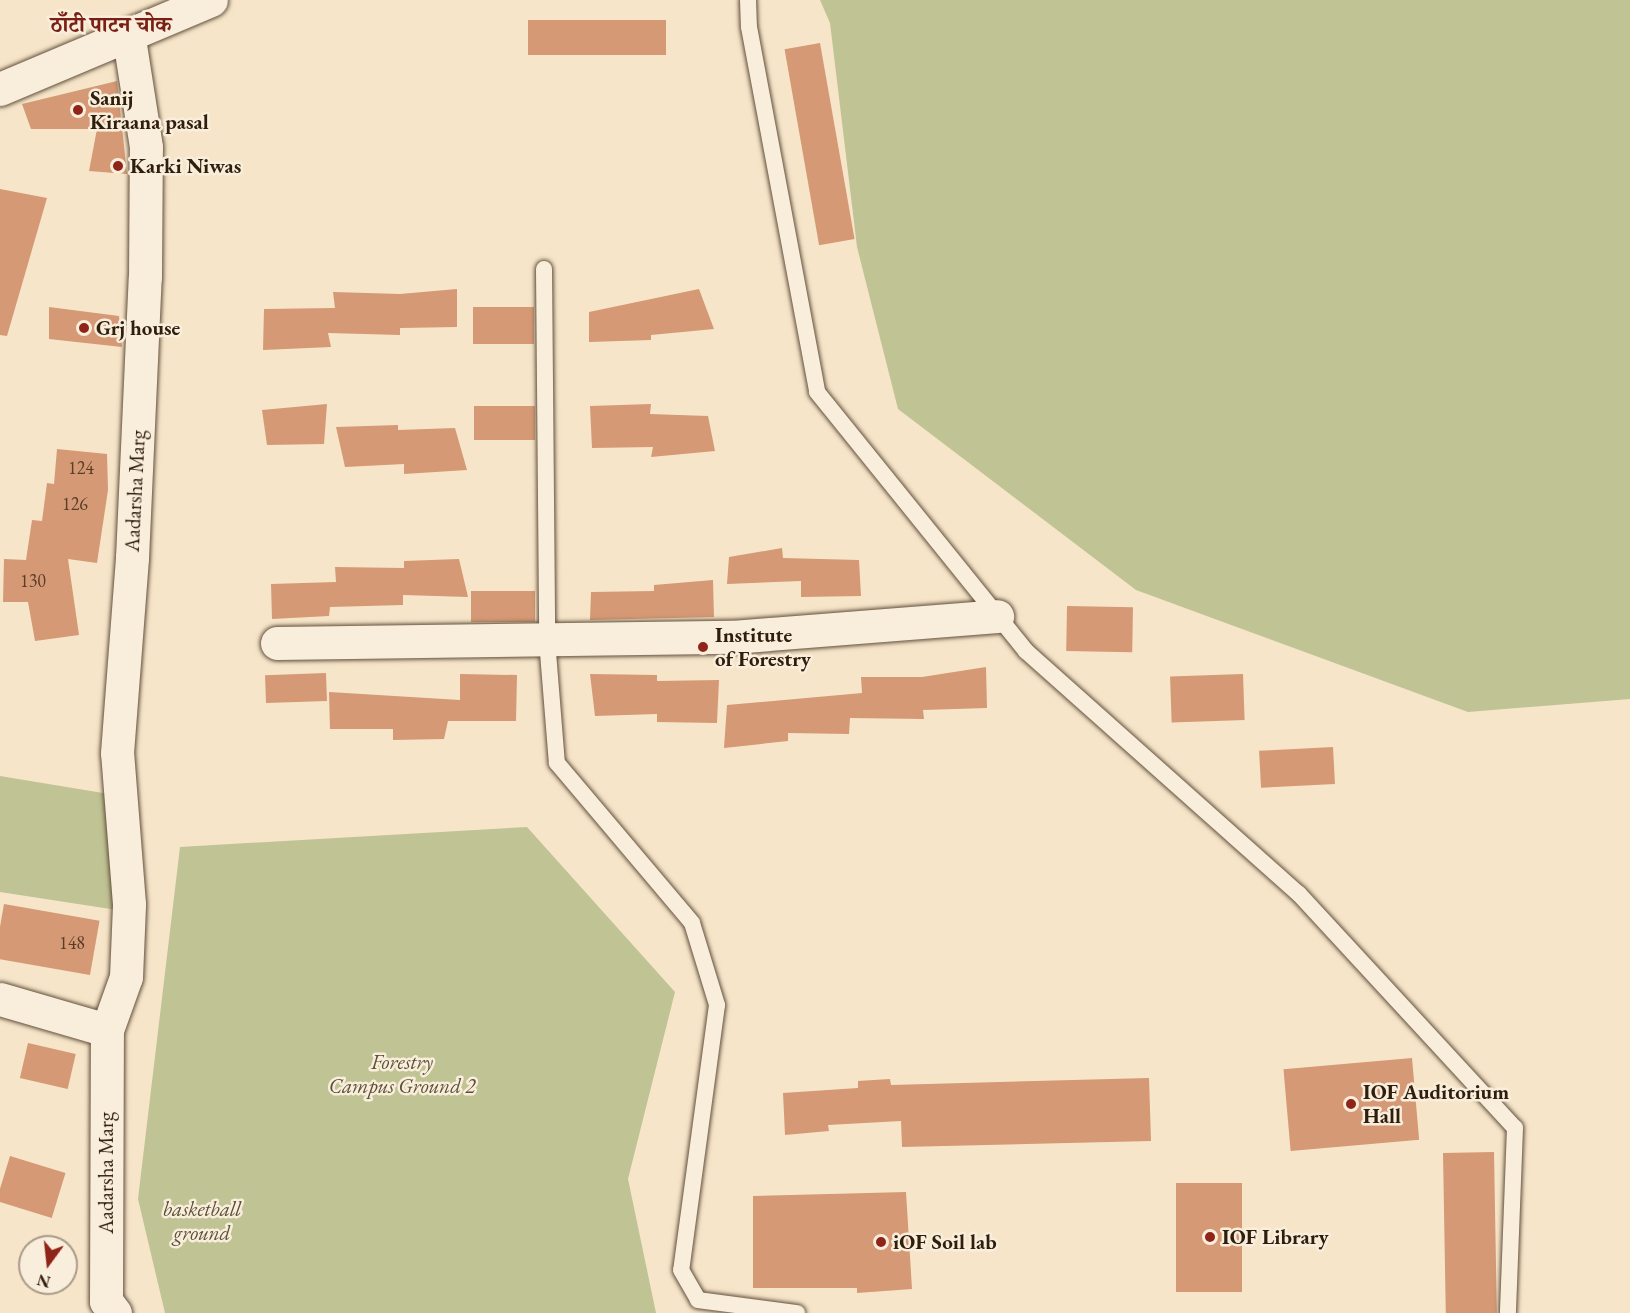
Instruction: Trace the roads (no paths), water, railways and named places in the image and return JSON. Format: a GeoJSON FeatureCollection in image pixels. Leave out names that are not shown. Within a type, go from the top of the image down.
{"type":"FeatureCollection","features":[{"type":"Feature","properties":{"kind":"main road"},"geometry":{"type":"LineString","coordinates":[[0,89],[129,38],[211,0]]}},
{"type":"Feature","properties":{"kind":"main road","name":"Aadarsha Marg"},"geometry":{"type":"LineString","coordinates":[[115,1313],[106,1301],[107,1030],[126,977],[129,904],[117,753],[132,558],[145,277],[146,147],[129,38]]}},
{"type":"Feature","properties":{"kind":"main road"},"geometry":{"type":"LineString","coordinates":[[277,643],[732,637],[997,616]]}},
{"type":"Feature","properties":{"kind":"main road"},"geometry":{"type":"LineString","coordinates":[[0,999],[107,1030]]}},
{"type":"Feature","properties":{"kind":"lane"},"geometry":{"type":"LineString","coordinates":[[748,0],[749,27],[818,392],[1026,651],[1299,894],[1515,1128],[1508,1313]]}},
{"type":"Feature","properties":{"kind":"lane"},"geometry":{"type":"LineString","coordinates":[[544,269],[547,640],[557,763],[692,923],[717,1005],[681,1270],[698,1300],[797,1313]]}},
{"type":"Feature","properties":{"kind":"place","name":"Sanij Kiraana pasal"},"geometry":{"type":"Point","coordinates":[78,110]}},
{"type":"Feature","properties":{"kind":"place","name":"Karki Niwas"},"geometry":{"type":"Point","coordinates":[118,166]}},
{"type":"Feature","properties":{"kind":"place","name":"Grj house"},"geometry":{"type":"Point","coordinates":[84,328]}},
{"type":"Feature","properties":{"kind":"place","name":"Institute of Forestry"},"geometry":{"type":"Point","coordinates":[703,647]}},
{"type":"Feature","properties":{"kind":"place","name":"IOF Auditorium Hall"},"geometry":{"type":"Point","coordinates":[1351,1104]}},
{"type":"Feature","properties":{"kind":"place","name":"IOF Library"},"geometry":{"type":"Point","coordinates":[1210,1237]}},
{"type":"Feature","properties":{"kind":"place","name":"iOF Soil lab"},"geometry":{"type":"Point","coordinates":[881,1242]}},
{"type":"Feature","properties":{"kind":"district","name":"ठाँटी पाटन चोक"},"geometry":{"type":"Point","coordinates":[111,25]}},
{"type":"Feature","properties":{"kind":"park label","name":"Forestry Campus Ground 2"},"geometry":{"type":"Point","coordinates":[402,1074]}},
{"type":"Feature","properties":{"kind":"park label","name":"basketball ground"},"geometry":{"type":"Point","coordinates":[202,1221]}}]}
